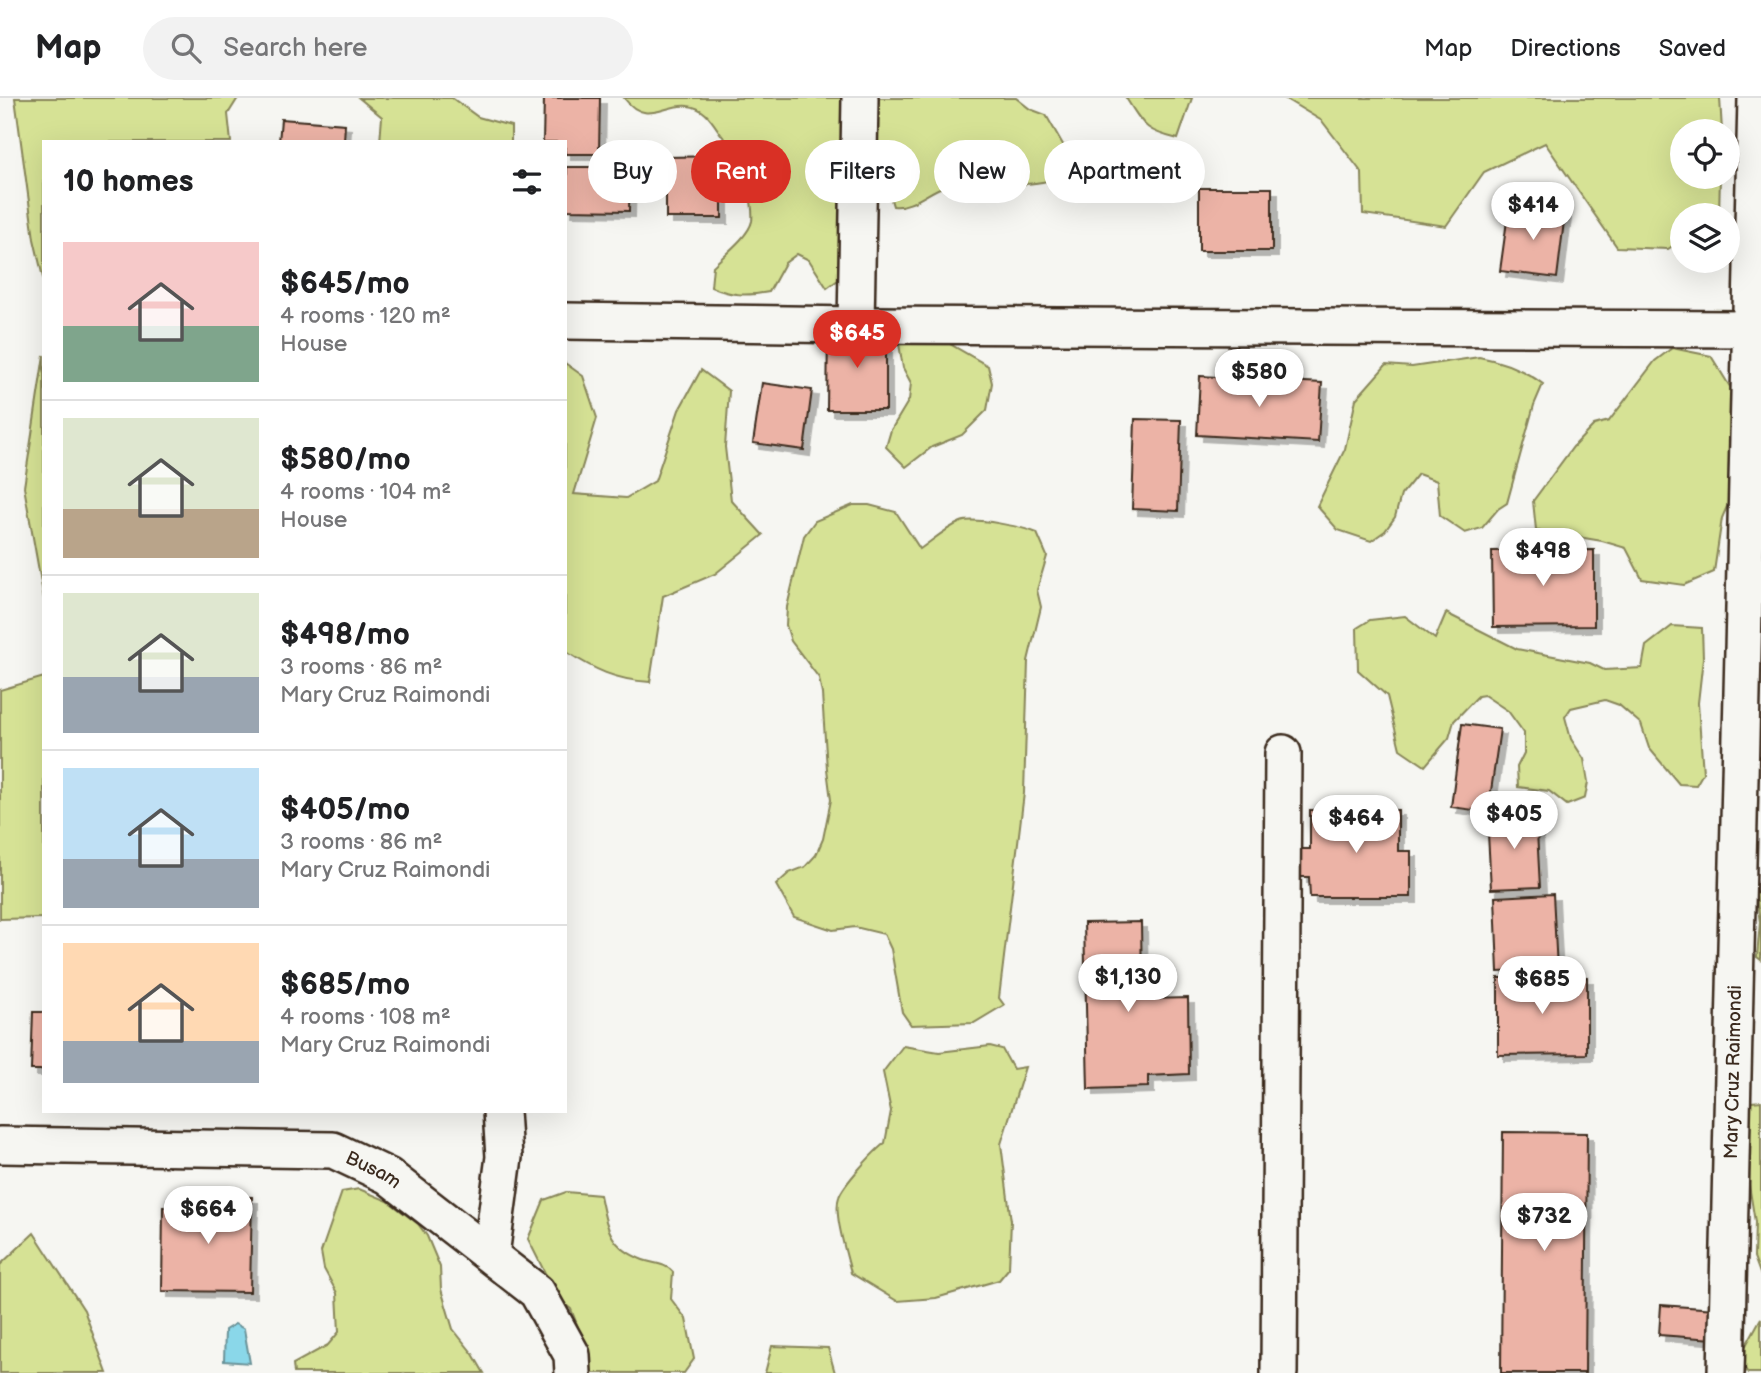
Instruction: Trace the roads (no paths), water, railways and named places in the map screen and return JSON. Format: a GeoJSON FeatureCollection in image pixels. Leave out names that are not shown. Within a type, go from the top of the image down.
{"type":"FeatureCollection","features":[{"type":"Feature","properties":{"kind":"street"},"geometry":{"type":"LineString","coordinates":[[856,325],[860,98]]}},
{"type":"Feature","properties":{"kind":"street","name":"Mary Cruz Raimondi"},"geometry":{"type":"LineString","coordinates":[[1726,1373],[1747,1050],[1751,329],[1756,98]]}},
{"type":"Feature","properties":{"kind":"street"},"geometry":{"type":"LineString","coordinates":[[567,321],[1751,329]]}},
{"type":"Feature","properties":{"kind":"street"},"geometry":{"type":"LineString","coordinates":[[1279,1373],[1283,753]]}},
{"type":"Feature","properties":{"kind":"street"},"geometry":{"type":"LineString","coordinates":[[491,1255],[504,1157],[500,1113]]}},
{"type":"Feature","properties":{"kind":"street","name":"Busam"},"geometry":{"type":"LineString","coordinates":[[0,1145],[333,1150],[388,1176],[537,1293],[572,1355],[573,1373]]}},
{"type":"Feature","properties":{"kind":"water"},"geometry":{"type":"Polygon","coordinates":[[[235,1324],[244,1329],[250,1363],[224,1361],[225,1330],[235,1324]]]}}]}
